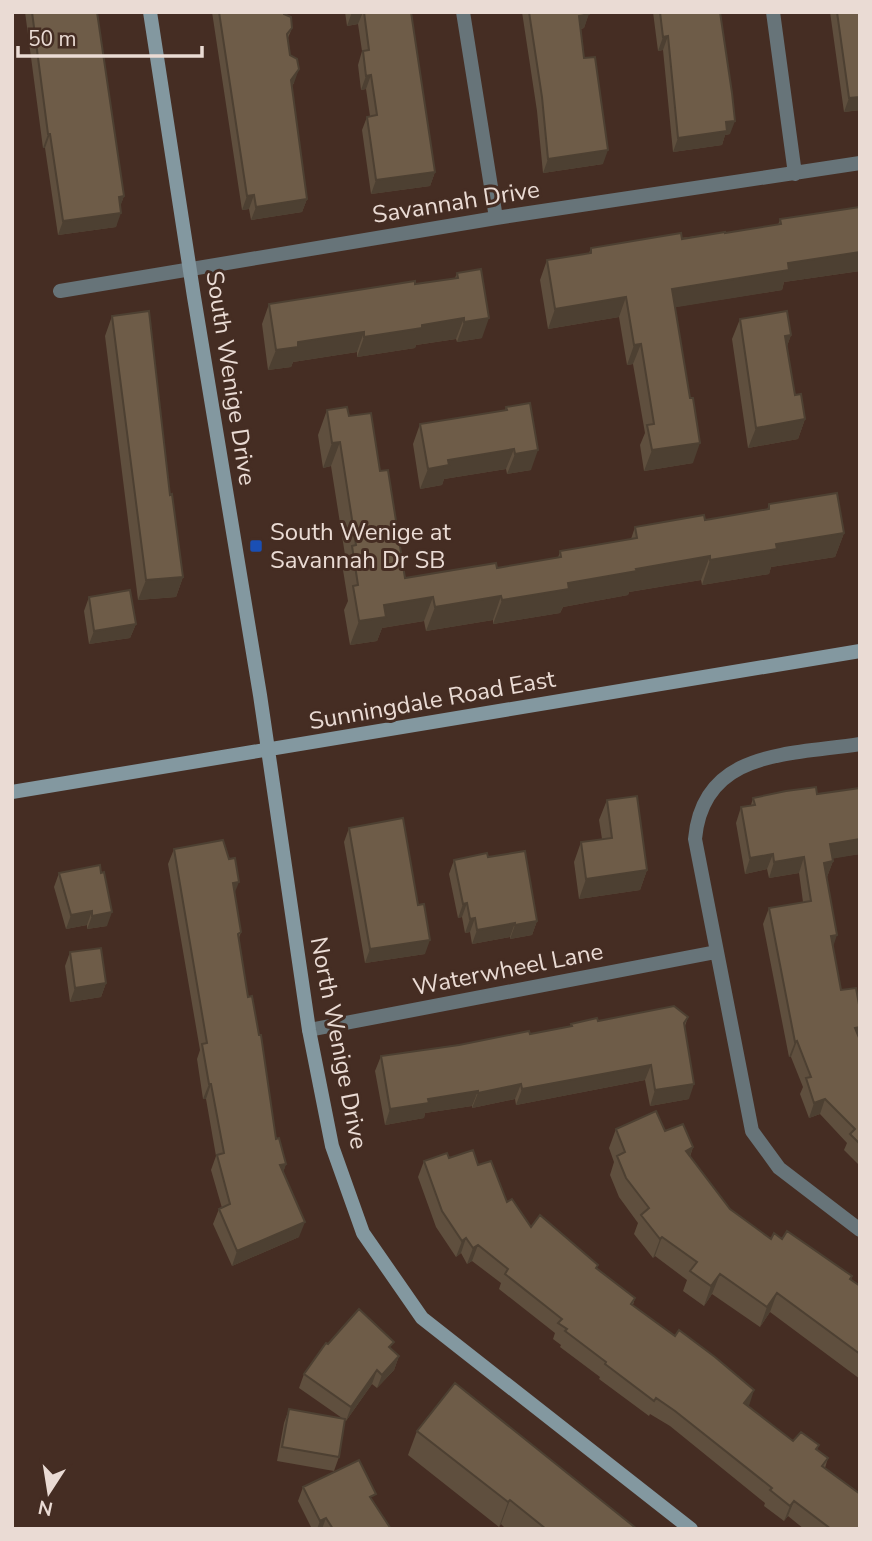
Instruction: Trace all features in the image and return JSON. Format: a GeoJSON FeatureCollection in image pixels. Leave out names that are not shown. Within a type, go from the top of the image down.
{"type":"FeatureCollection","features":[{"type":"Feature","properties":{"kind":"street","name":"South Wenige Drive"},"geometry":{"type":"LineString","coordinates":[[150,12],[268,750]]}},
{"type":"Feature","properties":{"kind":"street"},"geometry":{"type":"LineString","coordinates":[[463,12],[496,218]]}},
{"type":"Feature","properties":{"kind":"street"},"geometry":{"type":"LineString","coordinates":[[774,12],[795,174]]}},
{"type":"Feature","properties":{"kind":"street","name":"Savannah Drive"},"geometry":{"type":"LineString","coordinates":[[60,291],[496,218],[860,163]]}},
{"type":"Feature","properties":{"kind":"street","name":"Sunningdale Road East"},"geometry":{"type":"LineString","coordinates":[[12,792],[860,651]]}},
{"type":"Feature","properties":{"kind":"street"},"geometry":{"type":"LineString","coordinates":[[860,744],[751,762],[729,773],[711,791],[699,814],[695,839],[752,1131],[779,1168],[860,1230]]}},
{"type":"Feature","properties":{"kind":"street","name":"North Wenige Drive"},"geometry":{"type":"LineString","coordinates":[[268,750],[309,1030],[332,1146],[363,1233],[422,1318],[691,1529]]}},
{"type":"Feature","properties":{"kind":"street","name":"Waterwheel Lane"},"geometry":{"type":"LineString","coordinates":[[309,1030],[716,952]]}},
{"type":"Feature","properties":{"kind":"building"},"geometry":{"type":"Polygon","coordinates":[[[32,12],[97,12],[124,196],[119,197],[121,213],[63,221],[32,12]]]}},
{"type":"Feature","properties":{"kind":"building"},"geometry":{"type":"Polygon","coordinates":[[[219,12],[284,12],[291,17],[292,28],[287,34],[290,55],[297,59],[299,69],[291,80],[307,199],[256,207],[254,195],[247,196],[219,12]]]}},
{"type":"Feature","properties":{"kind":"building"},"geometry":{"type":"Polygon","coordinates":[[[364,12],[411,12],[435,172],[376,180],[367,117],[377,115],[371,75],[366,76],[363,51],[369,50],[364,12]]]}},
{"type":"Feature","properties":{"kind":"building"},"geometry":{"type":"Polygon","coordinates":[[[529,12],[589,12],[579,16],[584,58],[595,57],[608,150],[548,159],[529,12]]]}},
{"type":"Feature","properties":{"kind":"building"},"geometry":{"type":"Polygon","coordinates":[[[660,12],[720,12],[735,121],[726,122],[727,131],[678,138],[668,36],[663,37],[660,12]]]}},
{"type":"Feature","properties":{"kind":"building"},"geometry":{"type":"Polygon","coordinates":[[[837,12],[860,12],[860,97],[849,98],[837,12]]]}},
{"type":"Feature","properties":{"kind":"building"},"geometry":{"type":"Polygon","coordinates":[[[860,207],[860,252],[788,263],[789,270],[672,289],[700,443],[652,450],[647,425],[654,424],[641,344],[634,345],[626,297],[555,309],[547,260],[591,253],[591,248],[681,233],[682,239],[725,233],[781,224],[780,219],[860,207]]]}},
{"type":"Feature","properties":{"kind":"building"},"geometry":{"type":"Polygon","coordinates":[[[481,269],[489,318],[464,322],[464,318],[364,337],[364,332],[298,342],[298,347],[276,350],[269,304],[415,281],[415,284],[458,278],[457,273],[481,269]]]}},
{"type":"Feature","properties":{"kind":"building"},"geometry":{"type":"Polygon","coordinates":[[[149,311],[170,495],[172,494],[183,577],[146,580],[112,316],[149,311]]]}},
{"type":"Feature","properties":{"kind":"building"},"geometry":{"type":"Polygon","coordinates":[[[787,311],[791,335],[785,336],[795,395],[801,394],[805,419],[756,428],[740,319],[787,311]]]}},
{"type":"Feature","properties":{"kind":"building"},"geometry":{"type":"Polygon","coordinates":[[[530,403],[538,450],[515,454],[514,449],[448,460],[449,465],[428,469],[420,424],[507,410],[506,407],[530,403]]]}},
{"type":"Feature","properties":{"kind":"building"},"geometry":{"type":"Polygon","coordinates":[[[347,407],[349,416],[371,413],[380,471],[388,470],[405,578],[496,563],[497,568],[561,557],[560,551],[637,538],[635,527],[704,515],[705,520],[769,509],[769,504],[837,493],[844,533],[776,544],[777,549],[710,560],[710,556],[636,569],[637,571],[568,583],[569,589],[502,600],[501,596],[435,607],[433,597],[384,605],[386,617],[359,621],[353,586],[358,585],[352,546],[356,545],[340,442],[332,443],[327,410],[347,407]]]}},
{"type":"Feature","properties":{"kind":"building"},"geometry":{"type":"Polygon","coordinates":[[[130,590],[136,624],[94,631],[89,597],[130,590]]]}},
{"type":"Feature","properties":{"kind":"building"},"geometry":{"type":"Polygon","coordinates":[[[816,787],[817,794],[860,788],[860,839],[830,844],[833,861],[824,863],[837,935],[831,936],[841,990],[856,988],[860,1010],[860,1027],[855,1028],[860,1040],[860,1144],[850,1134],[855,1129],[825,1099],[814,1103],[806,1078],[811,1077],[797,1041],[795,1042],[769,908],[811,901],[804,857],[774,862],[773,854],[750,858],[741,807],[755,805],[753,798],[816,787]]]}},
{"type":"Feature","properties":{"kind":"building"},"geometry":{"type":"Polygon","coordinates":[[[637,796],[647,870],[586,879],[581,842],[612,838],[607,800],[637,796]]]}},
{"type":"Feature","properties":{"kind":"building"},"geometry":{"type":"Polygon","coordinates":[[[403,818],[418,905],[424,904],[430,940],[370,949],[349,828],[403,818]]]}},
{"type":"Feature","properties":{"kind":"building"},"geometry":{"type":"Polygon","coordinates":[[[223,840],[229,859],[235,858],[239,882],[233,883],[241,932],[238,934],[248,997],[252,996],[261,1035],[276,1139],[279,1138],[286,1164],[280,1165],[305,1222],[237,1251],[219,1209],[230,1204],[217,1155],[224,1153],[202,1044],[207,1043],[174,849],[223,840]]]}},
{"type":"Feature","properties":{"kind":"building"},"geometry":{"type":"Polygon","coordinates":[[[525,851],[537,921],[477,930],[475,918],[470,919],[467,903],[463,904],[454,860],[487,853],[488,857],[525,851]]]}},
{"type":"Feature","properties":{"kind":"building"},"geometry":{"type":"Polygon","coordinates":[[[100,865],[101,873],[104,872],[112,912],[92,916],[92,911],[71,915],[59,873],[100,865]]]}},
{"type":"Feature","properties":{"kind":"building"},"geometry":{"type":"Polygon","coordinates":[[[101,948],[106,983],[75,988],[70,952],[101,948]]]}},
{"type":"Feature","properties":{"kind":"building"},"geometry":{"type":"Polygon","coordinates":[[[674,1006],[688,1017],[684,1023],[694,1084],[655,1090],[651,1065],[522,1089],[521,1084],[428,1099],[429,1103],[390,1109],[381,1056],[459,1045],[529,1031],[530,1034],[597,1018],[598,1021],[674,1006]]]}},
{"type":"Feature","properties":{"kind":"building"},"geometry":{"type":"Polygon","coordinates":[[[656,1111],[665,1131],[683,1124],[693,1147],[686,1151],[730,1209],[771,1239],[774,1233],[782,1239],[787,1231],[852,1276],[850,1279],[860,1286],[860,1354],[777,1293],[767,1307],[720,1274],[711,1286],[690,1271],[697,1262],[662,1237],[660,1239],[641,1215],[649,1208],[626,1178],[617,1156],[625,1152],[616,1129],[656,1111]]]}},
{"type":"Feature","properties":{"kind":"building"},"geometry":{"type":"Polygon","coordinates":[[[473,1150],[478,1165],[491,1161],[507,1202],[512,1199],[531,1227],[540,1215],[598,1265],[596,1268],[635,1298],[631,1304],[675,1336],[679,1330],[754,1390],[744,1403],[793,1441],[801,1432],[819,1445],[816,1449],[828,1458],[822,1466],[860,1494],[860,1529],[831,1529],[794,1501],[790,1506],[770,1490],[772,1488],[675,1411],[656,1398],[654,1401],[565,1331],[567,1329],[558,1323],[562,1319],[505,1274],[508,1269],[478,1245],[473,1248],[466,1238],[462,1241],[442,1211],[424,1161],[447,1153],[449,1158],[473,1150]]]}},
{"type":"Feature","properties":{"kind":"building"},"geometry":{"type":"Polygon","coordinates":[[[359,1309],[394,1342],[389,1347],[399,1356],[382,1375],[377,1370],[351,1407],[304,1374],[326,1343],[328,1344],[359,1309]]]}},
{"type":"Feature","properties":{"kind":"building"},"geometry":{"type":"Polygon","coordinates":[[[455,1383],[637,1529],[546,1529],[417,1431],[455,1383]]]}},
{"type":"Feature","properties":{"kind":"building"},"geometry":{"type":"Polygon","coordinates":[[[289,1409],[345,1419],[339,1457],[282,1447],[289,1409]]]}},
{"type":"Feature","properties":{"kind":"building"},"geometry":{"type":"Polygon","coordinates":[[[359,1460],[376,1494],[370,1497],[391,1529],[333,1529],[326,1518],[320,1521],[303,1487],[359,1460]]]}},
{"type":"Feature","properties":{"kind":"place","name":"South Wenige at Savannah Dr SB"},"geometry":{"type":"Point","coordinates":[256,546]}}]}
